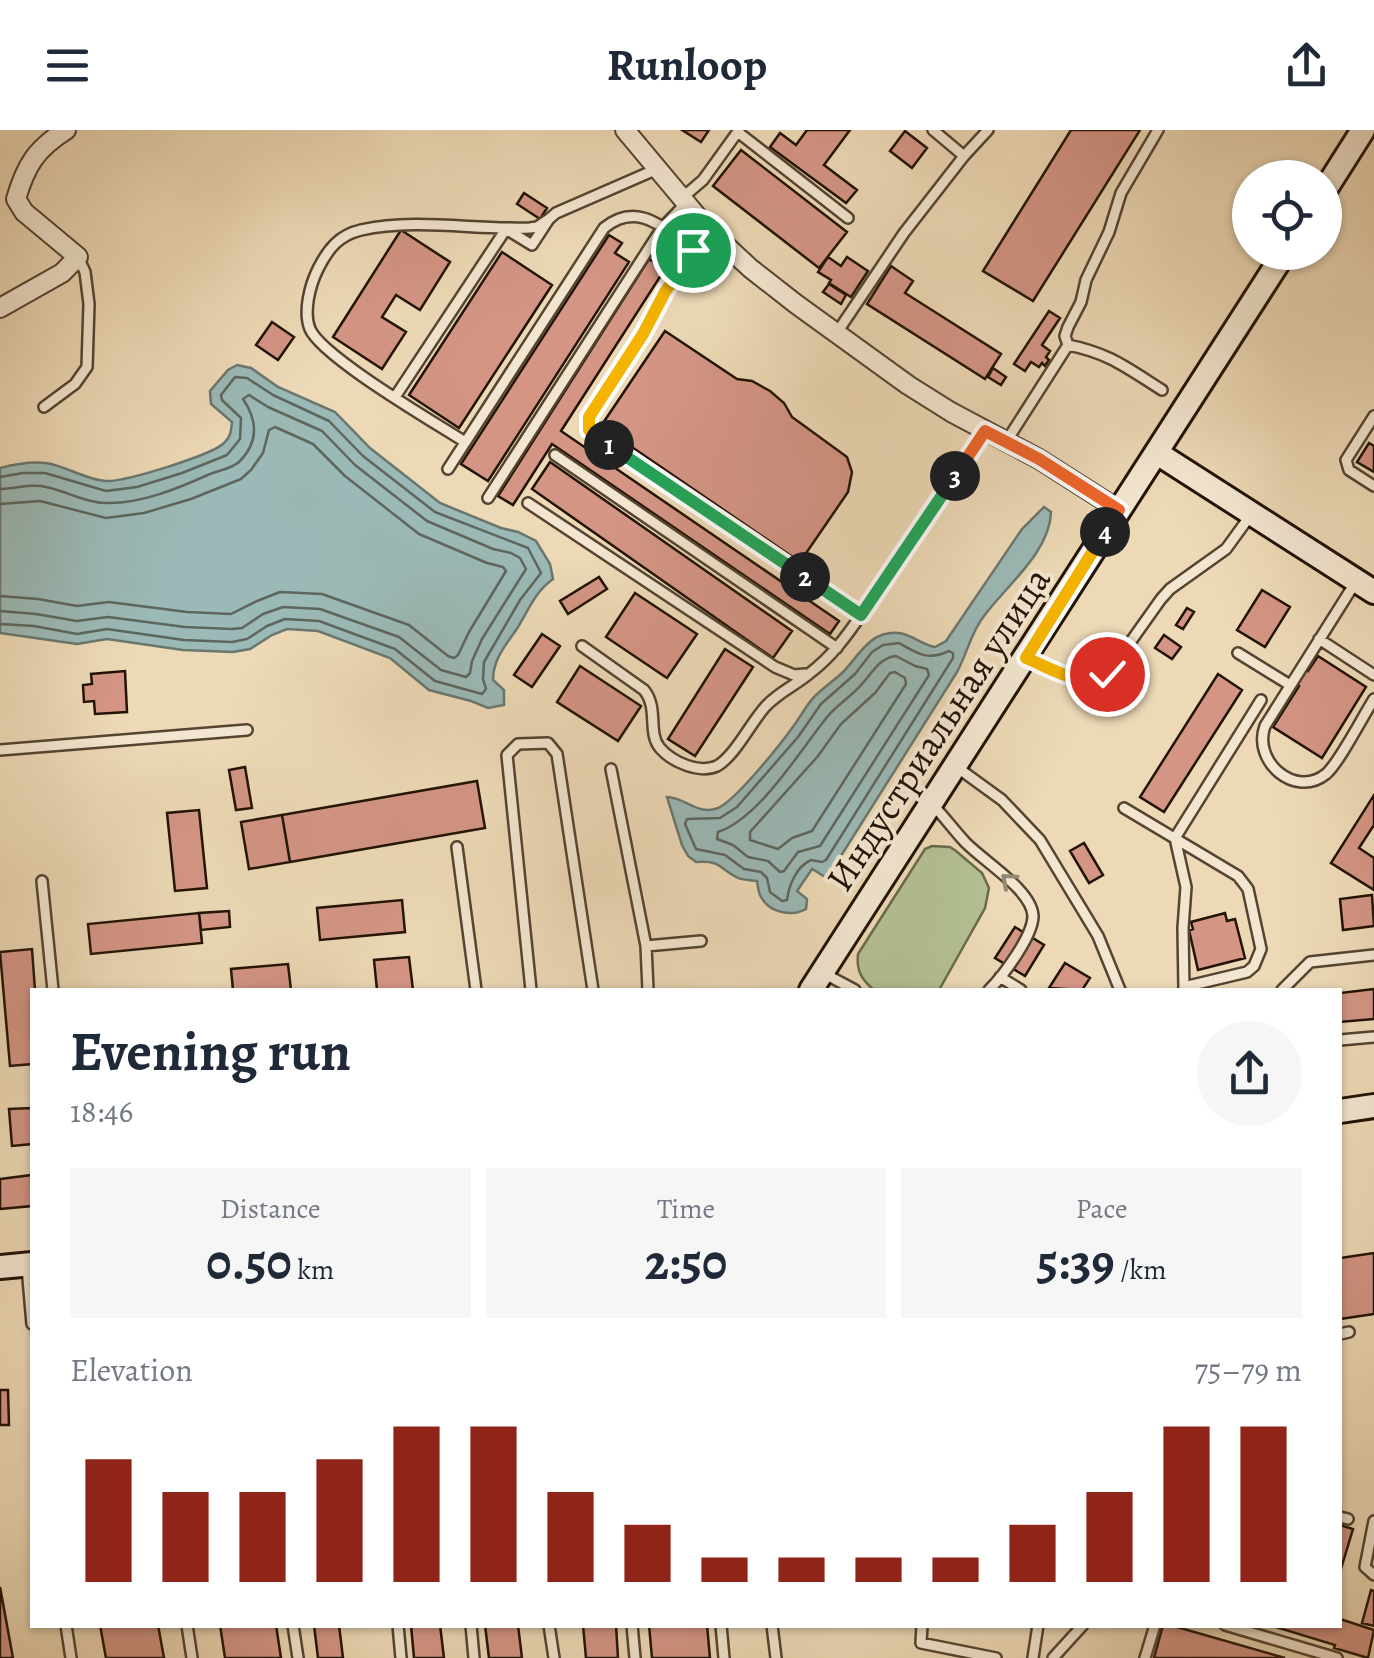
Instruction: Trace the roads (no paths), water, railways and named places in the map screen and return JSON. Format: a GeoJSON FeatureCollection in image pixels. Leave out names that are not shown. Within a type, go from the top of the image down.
{"type":"FeatureCollection","features":[{"type":"Feature","properties":{"kind":"main road"},"geometry":{"type":"LineString","coordinates":[[1342,164],[1364,130]]}},
{"type":"Feature","properties":{"kind":"main road","name":"Индустриальная улица"},"geometry":{"type":"LineString","coordinates":[[817,981],[1274,270]]}},
{"type":"Feature","properties":{"kind":"main road"},"geometry":{"type":"LineString","coordinates":[[1157,453],[1365,586]]}},
{"type":"Feature","properties":{"kind":"main road"},"geometry":{"type":"LineString","coordinates":[[1342,1111],[1374,1106]]}},
{"type":"Feature","properties":{"kind":"main road"},"geometry":{"type":"LineString","coordinates":[[0,1268],[29,1264]]}},
{"type":"Feature","properties":{"kind":"street"},"geometry":{"type":"LineString","coordinates":[[0,308],[62,273],[78,257],[24,212],[16,199],[34,155],[66,130]]}},
{"type":"Feature","properties":{"kind":"street"},"geometry":{"type":"LineString","coordinates":[[626,130],[707,228],[750,268],[908,385],[1039,459],[1119,510]]}},
{"type":"Feature","properties":{"kind":"lane"},"geometry":{"type":"LineString","coordinates":[[933,130],[964,156]]}},
{"type":"Feature","properties":{"kind":"lane"},"geometry":{"type":"LineString","coordinates":[[836,334],[894,246],[988,130]]}},
{"type":"Feature","properties":{"kind":"lane"},"geometry":{"type":"LineString","coordinates":[[1068,345],[1068,327],[1110,232],[1121,193],[1158,130]]}},
{"type":"Feature","properties":{"kind":"lane"},"geometry":{"type":"LineString","coordinates":[[488,498],[662,228],[739,131],[848,218]]}},
{"type":"Feature","properties":{"kind":"lane"},"geometry":{"type":"LineString","coordinates":[[465,442],[326,349],[316,338],[308,325],[311,288],[330,248],[348,234],[398,224],[537,227],[556,213],[658,168]]}},
{"type":"Feature","properties":{"kind":"lane"},"geometry":{"type":"LineString","coordinates":[[448,469],[604,228],[619,218],[636,215],[647,218],[693,250]]}},
{"type":"Feature","properties":{"kind":"lane"},"geometry":{"type":"LineString","coordinates":[[506,229],[532,245],[549,219]]}},
{"type":"Feature","properties":{"kind":"lane"},"geometry":{"type":"LineString","coordinates":[[707,228],[589,417],[589,430],[861,615]]}},
{"type":"Feature","properties":{"kind":"lane"},"geometry":{"type":"LineString","coordinates":[[395,397],[506,229]]}},
{"type":"Feature","properties":{"kind":"lane"},"geometry":{"type":"LineString","coordinates":[[44,407],[75,384],[87,367],[88,304],[85,272],[78,257]]}},
{"type":"Feature","properties":{"kind":"lane"},"geometry":{"type":"LineString","coordinates":[[1068,345],[1108,356],[1162,390]]}},
{"type":"Feature","properties":{"kind":"lane"},"geometry":{"type":"LineString","coordinates":[[1006,442],[1068,345]]}},
{"type":"Feature","properties":{"kind":"lane"},"geometry":{"type":"LineString","coordinates":[[1374,416],[1346,460],[1349,470],[1374,486]]}},
{"type":"Feature","properties":{"kind":"lane"},"geometry":{"type":"LineString","coordinates":[[582,646],[651,699],[655,739],[660,748],[698,769],[715,766],[766,706],[838,648],[985,431]]}},
{"type":"Feature","properties":{"kind":"lane"},"geometry":{"type":"LineString","coordinates":[[555,455],[838,648]]}},
{"type":"Feature","properties":{"kind":"lane"},"geometry":{"type":"LineString","coordinates":[[528,504],[775,667],[794,675],[809,674]]}},
{"type":"Feature","properties":{"kind":"lane"},"geometry":{"type":"LineString","coordinates":[[1026,658],[1086,682],[1097,681],[1117,664],[1170,589],[1226,548],[1251,514]]}},
{"type":"Feature","properties":{"kind":"lane"},"geometry":{"type":"LineString","coordinates":[[1365,586],[1318,639],[1265,726],[1261,747],[1274,769],[1285,777],[1308,781],[1326,774],[1374,700]]}},
{"type":"Feature","properties":{"kind":"lane"},"geometry":{"type":"LineString","coordinates":[[1318,639],[1374,675]]}},
{"type":"Feature","properties":{"kind":"lane"},"geometry":{"type":"LineString","coordinates":[[1238,653],[1290,685]]}},
{"type":"Feature","properties":{"kind":"lane"},"geometry":{"type":"LineString","coordinates":[[1124,808],[1174,838],[1244,882],[1261,950],[1247,972],[1184,988],[1186,887],[1174,838],[1261,700]]}},
{"type":"Feature","properties":{"kind":"lane"},"geometry":{"type":"LineString","coordinates":[[0,750],[247,730]]}},
{"type":"Feature","properties":{"kind":"lane"},"geometry":{"type":"LineString","coordinates":[[531,988],[507,754],[518,744],[548,743],[557,754],[593,988]]}},
{"type":"Feature","properties":{"kind":"lane"},"geometry":{"type":"LineString","coordinates":[[956,766],[1018,814],[1040,840],[1098,936],[1119,988]]}},
{"type":"Feature","properties":{"kind":"lane"},"geometry":{"type":"LineString","coordinates":[[611,769],[646,946],[648,988]]}},
{"type":"Feature","properties":{"kind":"lane"},"geometry":{"type":"LineString","coordinates":[[932,803],[966,843],[1022,893],[1031,908],[1030,930],[991,988]]}},
{"type":"Feature","properties":{"kind":"lane"},"geometry":{"type":"LineString","coordinates":[[457,847],[476,988]]}},
{"type":"Feature","properties":{"kind":"lane"},"geometry":{"type":"LineString","coordinates":[[42,882],[53,988]]}},
{"type":"Feature","properties":{"kind":"lane"},"geometry":{"type":"LineString","coordinates":[[646,946],[700,941]]}},
{"type":"Feature","properties":{"kind":"lane"},"geometry":{"type":"LineString","coordinates":[[1284,988],[1310,962],[1374,955]]}},
{"type":"Feature","properties":{"kind":"lane"},"geometry":{"type":"LineString","coordinates":[[1000,977],[1018,988]]}},
{"type":"Feature","properties":{"kind":"lane"},"geometry":{"type":"LineString","coordinates":[[817,981],[847,988]]}},
{"type":"Feature","properties":{"kind":"lane"},"geometry":{"type":"LineString","coordinates":[[1342,1040],[1374,1037]]}},
{"type":"Feature","properties":{"kind":"lane"},"geometry":{"type":"LineString","coordinates":[[1374,1521],[1365,1567],[1374,1576]]}},
{"type":"Feature","properties":{"kind":"lane"},"geometry":{"type":"LineString","coordinates":[[66,1628],[71,1658]]}},
{"type":"Feature","properties":{"kind":"lane"},"geometry":{"type":"LineString","coordinates":[[187,1628],[192,1658]]}},
{"type":"Feature","properties":{"kind":"lane"},"geometry":{"type":"LineString","coordinates":[[293,1628],[298,1658]]}},
{"type":"Feature","properties":{"kind":"lane"},"geometry":{"type":"LineString","coordinates":[[398,1628],[401,1658]]}},
{"type":"Feature","properties":{"kind":"lane"},"geometry":{"type":"LineString","coordinates":[[471,1628],[474,1658]]}},
{"type":"Feature","properties":{"kind":"lane"},"geometry":{"type":"LineString","coordinates":[[550,1628],[554,1658]]}},
{"type":"Feature","properties":{"kind":"lane"},"geometry":{"type":"LineString","coordinates":[[632,1628],[635,1658]]}},
{"type":"Feature","properties":{"kind":"lane"},"geometry":{"type":"LineString","coordinates":[[722,1628],[724,1658]]}},
{"type":"Feature","properties":{"kind":"lane"},"geometry":{"type":"LineString","coordinates":[[772,1628],[776,1658]]}},
{"type":"Feature","properties":{"kind":"lane"},"geometry":{"type":"LineString","coordinates":[[922,1628],[920,1643],[996,1658]]}},
{"type":"Feature","properties":{"kind":"lane"},"geometry":{"type":"LineString","coordinates":[[1033,1658],[1038,1628]]}},
{"type":"Feature","properties":{"kind":"lane"},"geometry":{"type":"LineString","coordinates":[[1054,1658],[1080,1628]]}},
{"type":"Feature","properties":{"kind":"lane"},"geometry":{"type":"LineString","coordinates":[[1146,1658],[1154,1628]]}},
{"type":"Feature","properties":{"kind":"lane"},"geometry":{"type":"LineString","coordinates":[[1235,1628],[1337,1658]]}},
{"type":"Feature","properties":{"kind":"water"},"geometry":{"type":"Polygon","coordinates":[[[237,365],[251,368],[278,387],[335,412],[370,448],[440,503],[536,541],[550,564],[553,579],[541,589],[495,665],[493,680],[504,690],[504,705],[488,708],[429,690],[390,658],[318,631],[287,629],[250,649],[233,652],[183,650],[107,639],[77,644],[0,633],[0,468],[46,463],[106,481],[149,473],[203,454],[229,436],[232,422],[211,404],[210,391],[237,365]]]}},
{"type":"Feature","properties":{"kind":"water"},"geometry":{"type":"Polygon","coordinates":[[[1044,507],[1051,512],[1049,527],[1035,555],[980,622],[957,672],[827,878],[812,869],[797,891],[807,899],[806,909],[794,913],[776,910],[761,897],[757,881],[740,879],[716,864],[696,862],[688,856],[667,797],[704,810],[726,803],[768,759],[812,700],[881,635],[908,635],[935,647],[946,641],[1022,529],[1044,507]]]}}]}
